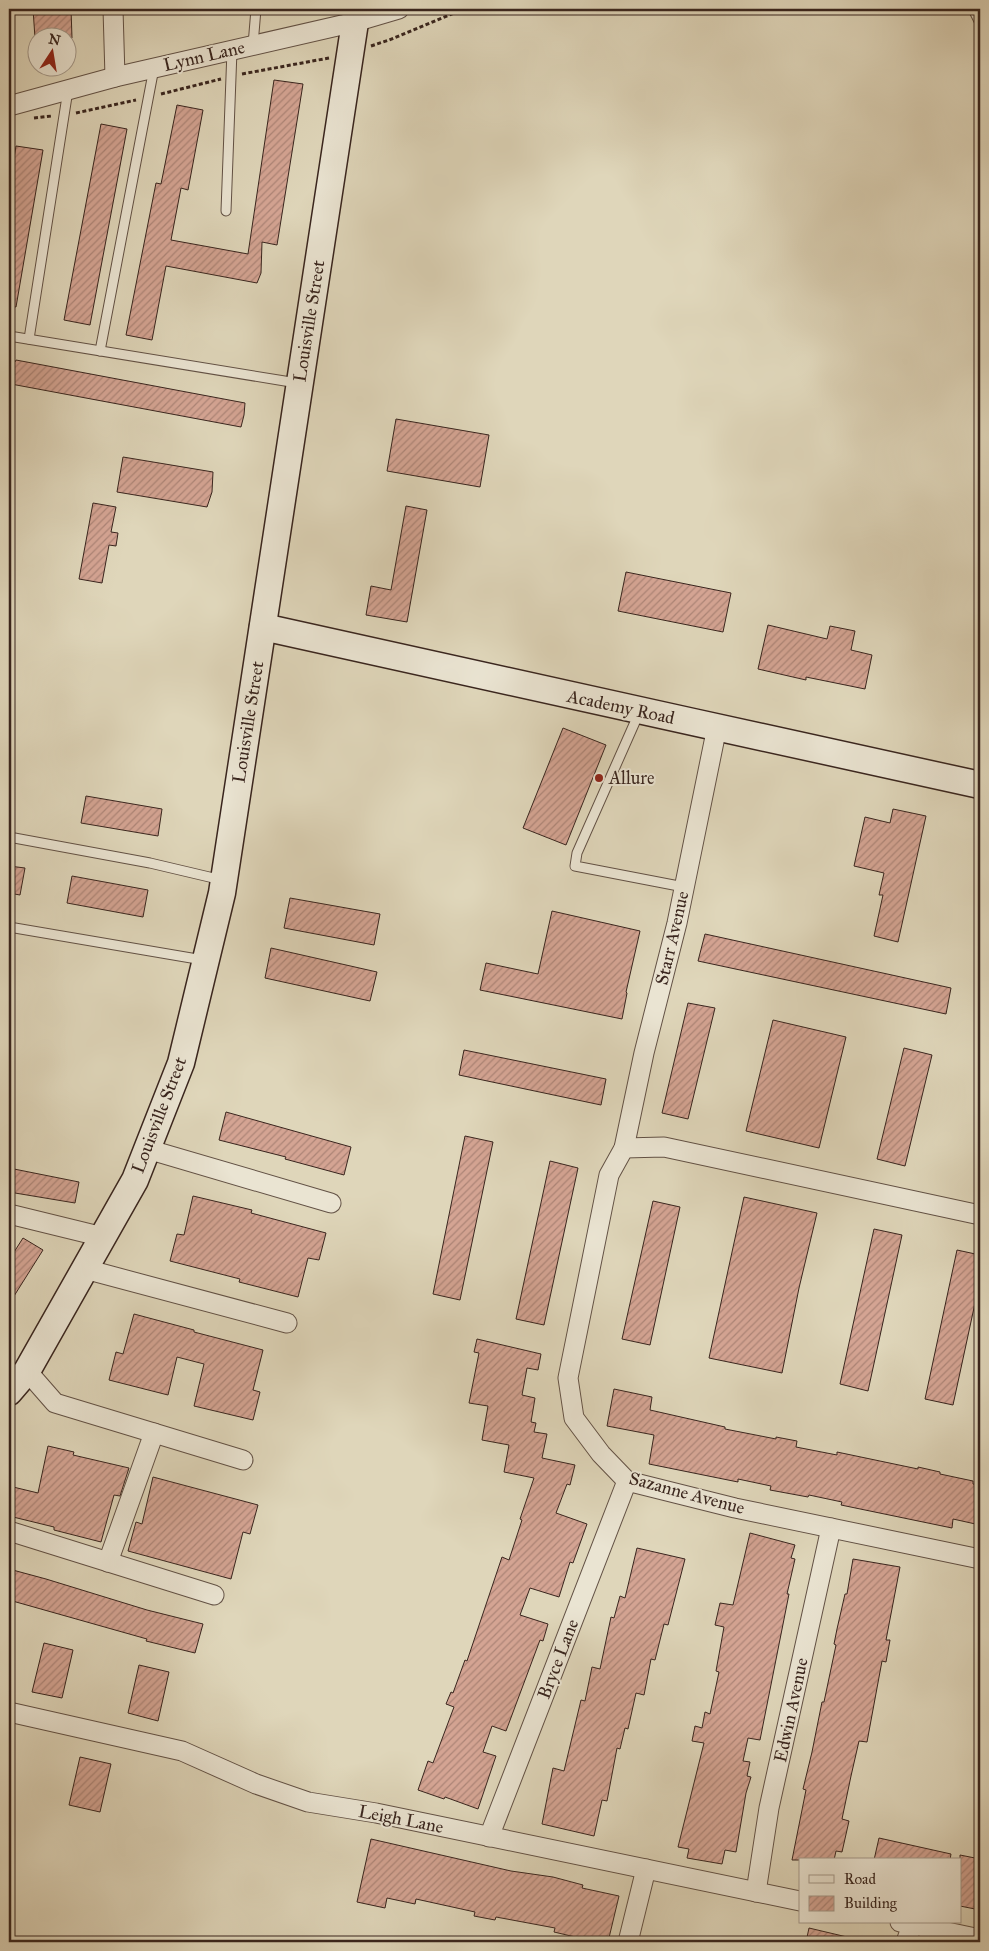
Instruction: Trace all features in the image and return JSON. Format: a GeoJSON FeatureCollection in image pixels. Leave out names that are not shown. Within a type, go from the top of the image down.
{"type":"FeatureCollection","features":[{"type":"Feature","properties":{"kind":"main road","name":"Louisville Street"},"geometry":{"type":"LineString","coordinates":[[9,1392],[27,1371],[134,1180],[181,1063],[224,881],[356,15]]}},
{"type":"Feature","properties":{"kind":"main road","name":"Academy Road"},"geometry":{"type":"LineString","coordinates":[[263,627],[980,785]]}},
{"type":"Feature","properties":{"kind":"street"},"geometry":{"type":"LineString","coordinates":[[113,9],[115,76]]}},
{"type":"Feature","properties":{"kind":"street","name":"Lynn Lane"},"geometry":{"type":"LineString","coordinates":[[9,106],[115,76],[253,45],[356,15],[399,9]]}},
{"type":"Feature","properties":{"kind":"street","name":"Starr Avenue"},"geometry":{"type":"LineString","coordinates":[[624,1148],[644,1053],[684,887],[717,727]]}},
{"type":"Feature","properties":{"kind":"street"},"geometry":{"type":"LineString","coordinates":[[624,1148],[664,1148],[980,1214]]}},
{"type":"Feature","properties":{"kind":"street","name":"Sazanne Avenue"},"geometry":{"type":"LineString","coordinates":[[624,1148],[609,1176],[568,1378],[574,1418],[601,1454],[627,1481],[735,1508],[980,1559]]}},
{"type":"Feature","properties":{"kind":"street"},"geometry":{"type":"LineString","coordinates":[[147,1149],[332,1204]]}},
{"type":"Feature","properties":{"kind":"street"},"geometry":{"type":"LineString","coordinates":[[9,1214],[102,1237]]}},
{"type":"Feature","properties":{"kind":"street"},"geometry":{"type":"LineString","coordinates":[[85,1268],[287,1323]]}},
{"type":"Feature","properties":{"kind":"street"},"geometry":{"type":"LineString","coordinates":[[27,1371],[55,1403],[243,1460]]}},
{"type":"Feature","properties":{"kind":"street"},"geometry":{"type":"LineString","coordinates":[[108,1562],[154,1433]]}},
{"type":"Feature","properties":{"kind":"street","name":"Bryce Lane"},"geometry":{"type":"LineString","coordinates":[[489,1837],[627,1481]]}},
{"type":"Feature","properties":{"kind":"street","name":"Edwin Avenue"},"geometry":{"type":"LineString","coordinates":[[756,1892],[769,1808],[830,1528]]}},
{"type":"Feature","properties":{"kind":"street"},"geometry":{"type":"LineString","coordinates":[[9,1531],[214,1596]]}},
{"type":"Feature","properties":{"kind":"street","name":"Leigh Lane"},"geometry":{"type":"LineString","coordinates":[[9,1712],[182,1751],[256,1784],[308,1802],[376,1813],[799,1902]]}},
{"type":"Feature","properties":{"kind":"street"},"geometry":{"type":"LineString","coordinates":[[628,1942],[646,1870]]}},
{"type":"Feature","properties":{"kind":"street"},"geometry":{"type":"LineString","coordinates":[[906,1930],[980,1939]]}},
{"type":"Feature","properties":{"kind":"lane"},"geometry":{"type":"LineString","coordinates":[[253,45],[256,9]]}},
{"type":"Feature","properties":{"kind":"lane"},"geometry":{"type":"LineString","coordinates":[[973,9],[980,23]]}},
{"type":"Feature","properties":{"kind":"lane"},"geometry":{"type":"LineString","coordinates":[[226,211],[232,50]]}},
{"type":"Feature","properties":{"kind":"lane"},"geometry":{"type":"LineString","coordinates":[[100,351],[154,68]]}},
{"type":"Feature","properties":{"kind":"lane"},"geometry":{"type":"LineString","coordinates":[[29,339],[68,90]]}},
{"type":"Feature","properties":{"kind":"lane"},"geometry":{"type":"LineString","coordinates":[[9,336],[300,383]]}},
{"type":"Feature","properties":{"kind":"lane"},"geometry":{"type":"LineString","coordinates":[[640,711],[577,853],[575,866],[684,887]]}},
{"type":"Feature","properties":{"kind":"lane"},"geometry":{"type":"LineString","coordinates":[[9,837],[150,863],[224,881]]}},
{"type":"Feature","properties":{"kind":"lane"},"geometry":{"type":"LineString","coordinates":[[9,927],[206,961]]}},
{"type":"Feature","properties":{"kind":"building"},"geometry":{"type":"Polygon","coordinates":[[[33,9],[71,9],[72,28],[34,28],[33,9]]]}},
{"type":"Feature","properties":{"kind":"building"},"geometry":{"type":"Polygon","coordinates":[[[274,80],[303,84],[277,245],[262,242],[261,273],[257,283],[166,266],[152,340],[126,335],[156,183],[161,184],[177,105],[203,110],[188,190],[181,188],[171,240],[248,254],[274,80]]]}},
{"type":"Feature","properties":{"kind":"building"},"geometry":{"type":"Polygon","coordinates":[[[101,124],[127,129],[90,325],[64,320],[101,124]]]}},
{"type":"Feature","properties":{"kind":"building"},"geometry":{"type":"Polygon","coordinates":[[[16,146],[43,150],[16,307],[9,306],[9,189],[16,146]]]}},
{"type":"Feature","properties":{"kind":"building"},"geometry":{"type":"Polygon","coordinates":[[[16,360],[245,403],[241,427],[11,384],[12,380],[9,380],[9,361],[15,362],[16,360]]]}},
{"type":"Feature","properties":{"kind":"building"},"geometry":{"type":"Polygon","coordinates":[[[396,419],[489,435],[480,487],[387,471],[396,419]]]}},
{"type":"Feature","properties":{"kind":"building"},"geometry":{"type":"Polygon","coordinates":[[[123,457],[213,472],[212,492],[207,507],[117,492],[123,457]]]}},
{"type":"Feature","properties":{"kind":"building"},"geometry":{"type":"Polygon","coordinates":[[[93,503],[116,507],[111,532],[118,533],[116,546],[109,545],[102,583],[79,579],[93,503]]]}},
{"type":"Feature","properties":{"kind":"building"},"geometry":{"type":"Polygon","coordinates":[[[406,506],[427,510],[407,622],[366,615],[371,586],[391,590],[406,506]]]}},
{"type":"Feature","properties":{"kind":"building"},"geometry":{"type":"Polygon","coordinates":[[[626,572],[731,593],[723,632],[618,611],[626,572]]]}},
{"type":"Feature","properties":{"kind":"building"},"geometry":{"type":"Polygon","coordinates":[[[768,625],[827,639],[830,626],[855,631],[851,650],[872,655],[865,689],[806,677],[806,680],[758,669],[768,625]]]}},
{"type":"Feature","properties":{"kind":"building"},"geometry":{"type":"Polygon","coordinates":[[[563,728],[606,745],[566,845],[523,828],[563,728]]]}},
{"type":"Feature","properties":{"kind":"building"},"geometry":{"type":"Polygon","coordinates":[[[86,796],[162,809],[158,836],[81,823],[86,796]]]}},
{"type":"Feature","properties":{"kind":"building"},"geometry":{"type":"Polygon","coordinates":[[[893,809],[926,816],[898,942],[874,936],[883,895],[879,895],[884,873],[854,866],[865,817],[890,823],[893,809]]]}},
{"type":"Feature","properties":{"kind":"building"},"geometry":{"type":"Polygon","coordinates":[[[9,866],[25,868],[20,895],[9,893],[9,866]]]}},
{"type":"Feature","properties":{"kind":"building"},"geometry":{"type":"Polygon","coordinates":[[[72,876],[148,890],[143,917],[67,903],[72,876]]]}},
{"type":"Feature","properties":{"kind":"building"},"geometry":{"type":"Polygon","coordinates":[[[290,898],[380,914],[374,945],[284,928],[290,898]]]}},
{"type":"Feature","properties":{"kind":"building"},"geometry":{"type":"Polygon","coordinates":[[[552,911],[640,931],[622,1019],[480,990],[486,963],[538,974],[552,911]]]}},
{"type":"Feature","properties":{"kind":"building"},"geometry":{"type":"Polygon","coordinates":[[[705,934],[951,988],[946,1014],[698,961],[705,934]]]}},
{"type":"Feature","properties":{"kind":"building"},"geometry":{"type":"Polygon","coordinates":[[[271,948],[377,972],[370,1001],[265,978],[271,948]]]}},
{"type":"Feature","properties":{"kind":"building"},"geometry":{"type":"Polygon","coordinates":[[[688,1003],[715,1008],[688,1119],[662,1113],[688,1003]]]}},
{"type":"Feature","properties":{"kind":"building"},"geometry":{"type":"Polygon","coordinates":[[[773,1020],[846,1037],[819,1148],[746,1131],[773,1020]]]}},
{"type":"Feature","properties":{"kind":"building"},"geometry":{"type":"Polygon","coordinates":[[[904,1048],[932,1055],[905,1166],[877,1159],[904,1048]]]}},
{"type":"Feature","properties":{"kind":"building"},"geometry":{"type":"Polygon","coordinates":[[[464,1050],[606,1079],[601,1105],[459,1075],[464,1050]]]}},
{"type":"Feature","properties":{"kind":"building"},"geometry":{"type":"Polygon","coordinates":[[[226,1112],[351,1147],[344,1175],[285,1159],[286,1157],[219,1140],[226,1112]]]}},
{"type":"Feature","properties":{"kind":"building"},"geometry":{"type":"Polygon","coordinates":[[[465,1136],[493,1142],[460,1300],[433,1294],[465,1136]]]}},
{"type":"Feature","properties":{"kind":"building"},"geometry":{"type":"Polygon","coordinates":[[[550,1161],[578,1168],[544,1325],[516,1319],[550,1161]]]}},
{"type":"Feature","properties":{"kind":"building"},"geometry":{"type":"Polygon","coordinates":[[[9,1168],[79,1182],[75,1203],[9,1192],[9,1168]]]}},
{"type":"Feature","properties":{"kind":"building"},"geometry":{"type":"Polygon","coordinates":[[[193,1196],[252,1210],[251,1213],[326,1233],[319,1260],[308,1258],[298,1297],[239,1282],[240,1279],[170,1261],[177,1234],[184,1235],[193,1196]]]}},
{"type":"Feature","properties":{"kind":"building"},"geometry":{"type":"Polygon","coordinates":[[[744,1197],[817,1213],[799,1288],[782,1373],[709,1358],[744,1197]]]}},
{"type":"Feature","properties":{"kind":"building"},"geometry":{"type":"Polygon","coordinates":[[[653,1201],[680,1207],[650,1345],[622,1339],[653,1201]]]}},
{"type":"Feature","properties":{"kind":"building"},"geometry":{"type":"Polygon","coordinates":[[[874,1229],[902,1235],[868,1391],[840,1384],[874,1229]]]}},
{"type":"Feature","properties":{"kind":"building"},"geometry":{"type":"Polygon","coordinates":[[[23,1238],[43,1250],[9,1304],[9,1260],[23,1238]]]}},
{"type":"Feature","properties":{"kind":"building"},"geometry":{"type":"Polygon","coordinates":[[[957,1250],[980,1255],[980,1280],[953,1405],[925,1399],[957,1250]]]}},
{"type":"Feature","properties":{"kind":"building"},"geometry":{"type":"Polygon","coordinates":[[[134,1314],[263,1350],[253,1390],[260,1392],[253,1420],[194,1406],[204,1364],[177,1357],[168,1395],[109,1380],[116,1352],[123,1354],[134,1314]]]}},
{"type":"Feature","properties":{"kind":"building"},"geometry":{"type":"Polygon","coordinates":[[[477,1339],[541,1354],[538,1370],[527,1368],[522,1395],[535,1398],[531,1422],[536,1423],[534,1432],[547,1434],[542,1458],[575,1465],[570,1485],[567,1484],[556,1513],[587,1524],[573,1563],[570,1562],[559,1597],[530,1588],[520,1615],[548,1624],[543,1641],[540,1640],[506,1731],[492,1726],[483,1752],[496,1756],[478,1809],[418,1790],[428,1761],[433,1763],[454,1707],[446,1704],[451,1692],[453,1693],[465,1660],[467,1661],[502,1557],[509,1560],[534,1478],[504,1472],[509,1445],[482,1440],[488,1406],[469,1403],[479,1353],[474,1352],[477,1339]]]}},
{"type":"Feature","properties":{"kind":"building"},"geometry":{"type":"Polygon","coordinates":[[[614,1389],[652,1397],[650,1410],[725,1427],[725,1429],[797,1441],[796,1447],[837,1455],[837,1452],[918,1469],[918,1467],[973,1481],[973,1484],[980,1486],[980,1525],[953,1519],[952,1528],[841,1505],[842,1502],[809,1495],[808,1497],[770,1490],[771,1486],[738,1479],[738,1482],[649,1464],[654,1435],[607,1426],[614,1389]]]}},
{"type":"Feature","properties":{"kind":"building"},"geometry":{"type":"Polygon","coordinates":[[[48,1446],[74,1452],[73,1455],[129,1468],[120,1496],[114,1495],[101,1542],[54,1530],[54,1527],[9,1516],[9,1486],[38,1493],[48,1446]]]}},
{"type":"Feature","properties":{"kind":"building"},"geometry":{"type":"Polygon","coordinates":[[[153,1477],[258,1505],[250,1534],[243,1532],[231,1579],[128,1551],[136,1522],[142,1524],[153,1477]]]}},
{"type":"Feature","properties":{"kind":"building"},"geometry":{"type":"Polygon","coordinates":[[[750,1533],[795,1545],[791,1558],[795,1559],[760,1740],[748,1738],[743,1761],[750,1762],[747,1776],[751,1777],[746,1793],[736,1852],[725,1850],[722,1864],[687,1858],[689,1849],[678,1847],[704,1743],[692,1741],[695,1726],[702,1728],[705,1712],[710,1714],[719,1672],[716,1671],[724,1627],[715,1625],[720,1603],[733,1605],[750,1533]]]}},
{"type":"Feature","properties":{"kind":"building"},"geometry":{"type":"Polygon","coordinates":[[[637,1548],[685,1559],[668,1625],[664,1624],[655,1660],[651,1659],[644,1695],[636,1693],[628,1729],[625,1728],[620,1749],[617,1748],[607,1801],[602,1800],[594,1836],[542,1824],[553,1768],[564,1771],[581,1700],[585,1701],[592,1667],[600,1669],[611,1617],[614,1618],[620,1596],[625,1598],[637,1548]]]}},
{"type":"Feature","properties":{"kind":"building"},"geometry":{"type":"Polygon","coordinates":[[[853,1559],[900,1567],[886,1640],[890,1640],[886,1662],[882,1661],[867,1742],[859,1741],[842,1819],[849,1821],[842,1852],[836,1851],[834,1858],[799,1858],[799,1860],[792,1860],[806,1790],[803,1789],[822,1702],[824,1702],[836,1645],[834,1644],[837,1629],[845,1594],[847,1594],[853,1559]]]}},
{"type":"Feature","properties":{"kind":"building"},"geometry":{"type":"Polygon","coordinates":[[[9,1569],[147,1610],[203,1624],[195,1653],[146,1641],[147,1639],[9,1600],[9,1569]]]}},
{"type":"Feature","properties":{"kind":"building"},"geometry":{"type":"Polygon","coordinates":[[[44,1643],[73,1650],[62,1698],[32,1692],[44,1643]]]}},
{"type":"Feature","properties":{"kind":"building"},"geometry":{"type":"Polygon","coordinates":[[[139,1665],[169,1672],[158,1721],[128,1713],[139,1665]]]}},
{"type":"Feature","properties":{"kind":"building"},"geometry":{"type":"Polygon","coordinates":[[[80,1757],[111,1764],[100,1812],[69,1805],[80,1757]]]}},
{"type":"Feature","properties":{"kind":"building"},"geometry":{"type":"Polygon","coordinates":[[[879,1838],[951,1854],[950,1858],[874,1858],[879,1838]]]}},
{"type":"Feature","properties":{"kind":"building"},"geometry":{"type":"Polygon","coordinates":[[[371,1839],[511,1871],[553,1877],[583,1885],[582,1888],[619,1896],[608,1942],[554,1932],[555,1928],[496,1917],[495,1920],[474,1916],[475,1912],[416,1899],[415,1904],[387,1898],[385,1908],[357,1902],[371,1839]]]}},
{"type":"Feature","properties":{"kind":"building"},"geometry":{"type":"Polygon","coordinates":[[[960,1855],[980,1859],[980,1910],[962,1906],[962,1858],[960,1858],[960,1855]]]}},
{"type":"Feature","properties":{"kind":"building"},"geometry":{"type":"Polygon","coordinates":[[[809,1928],[847,1937],[846,1942],[806,1942],[809,1928]]]}},
{"type":"Feature","properties":{"kind":"place","name":"Allure"},"geometry":{"type":"Point","coordinates":[599,778]}}]}
